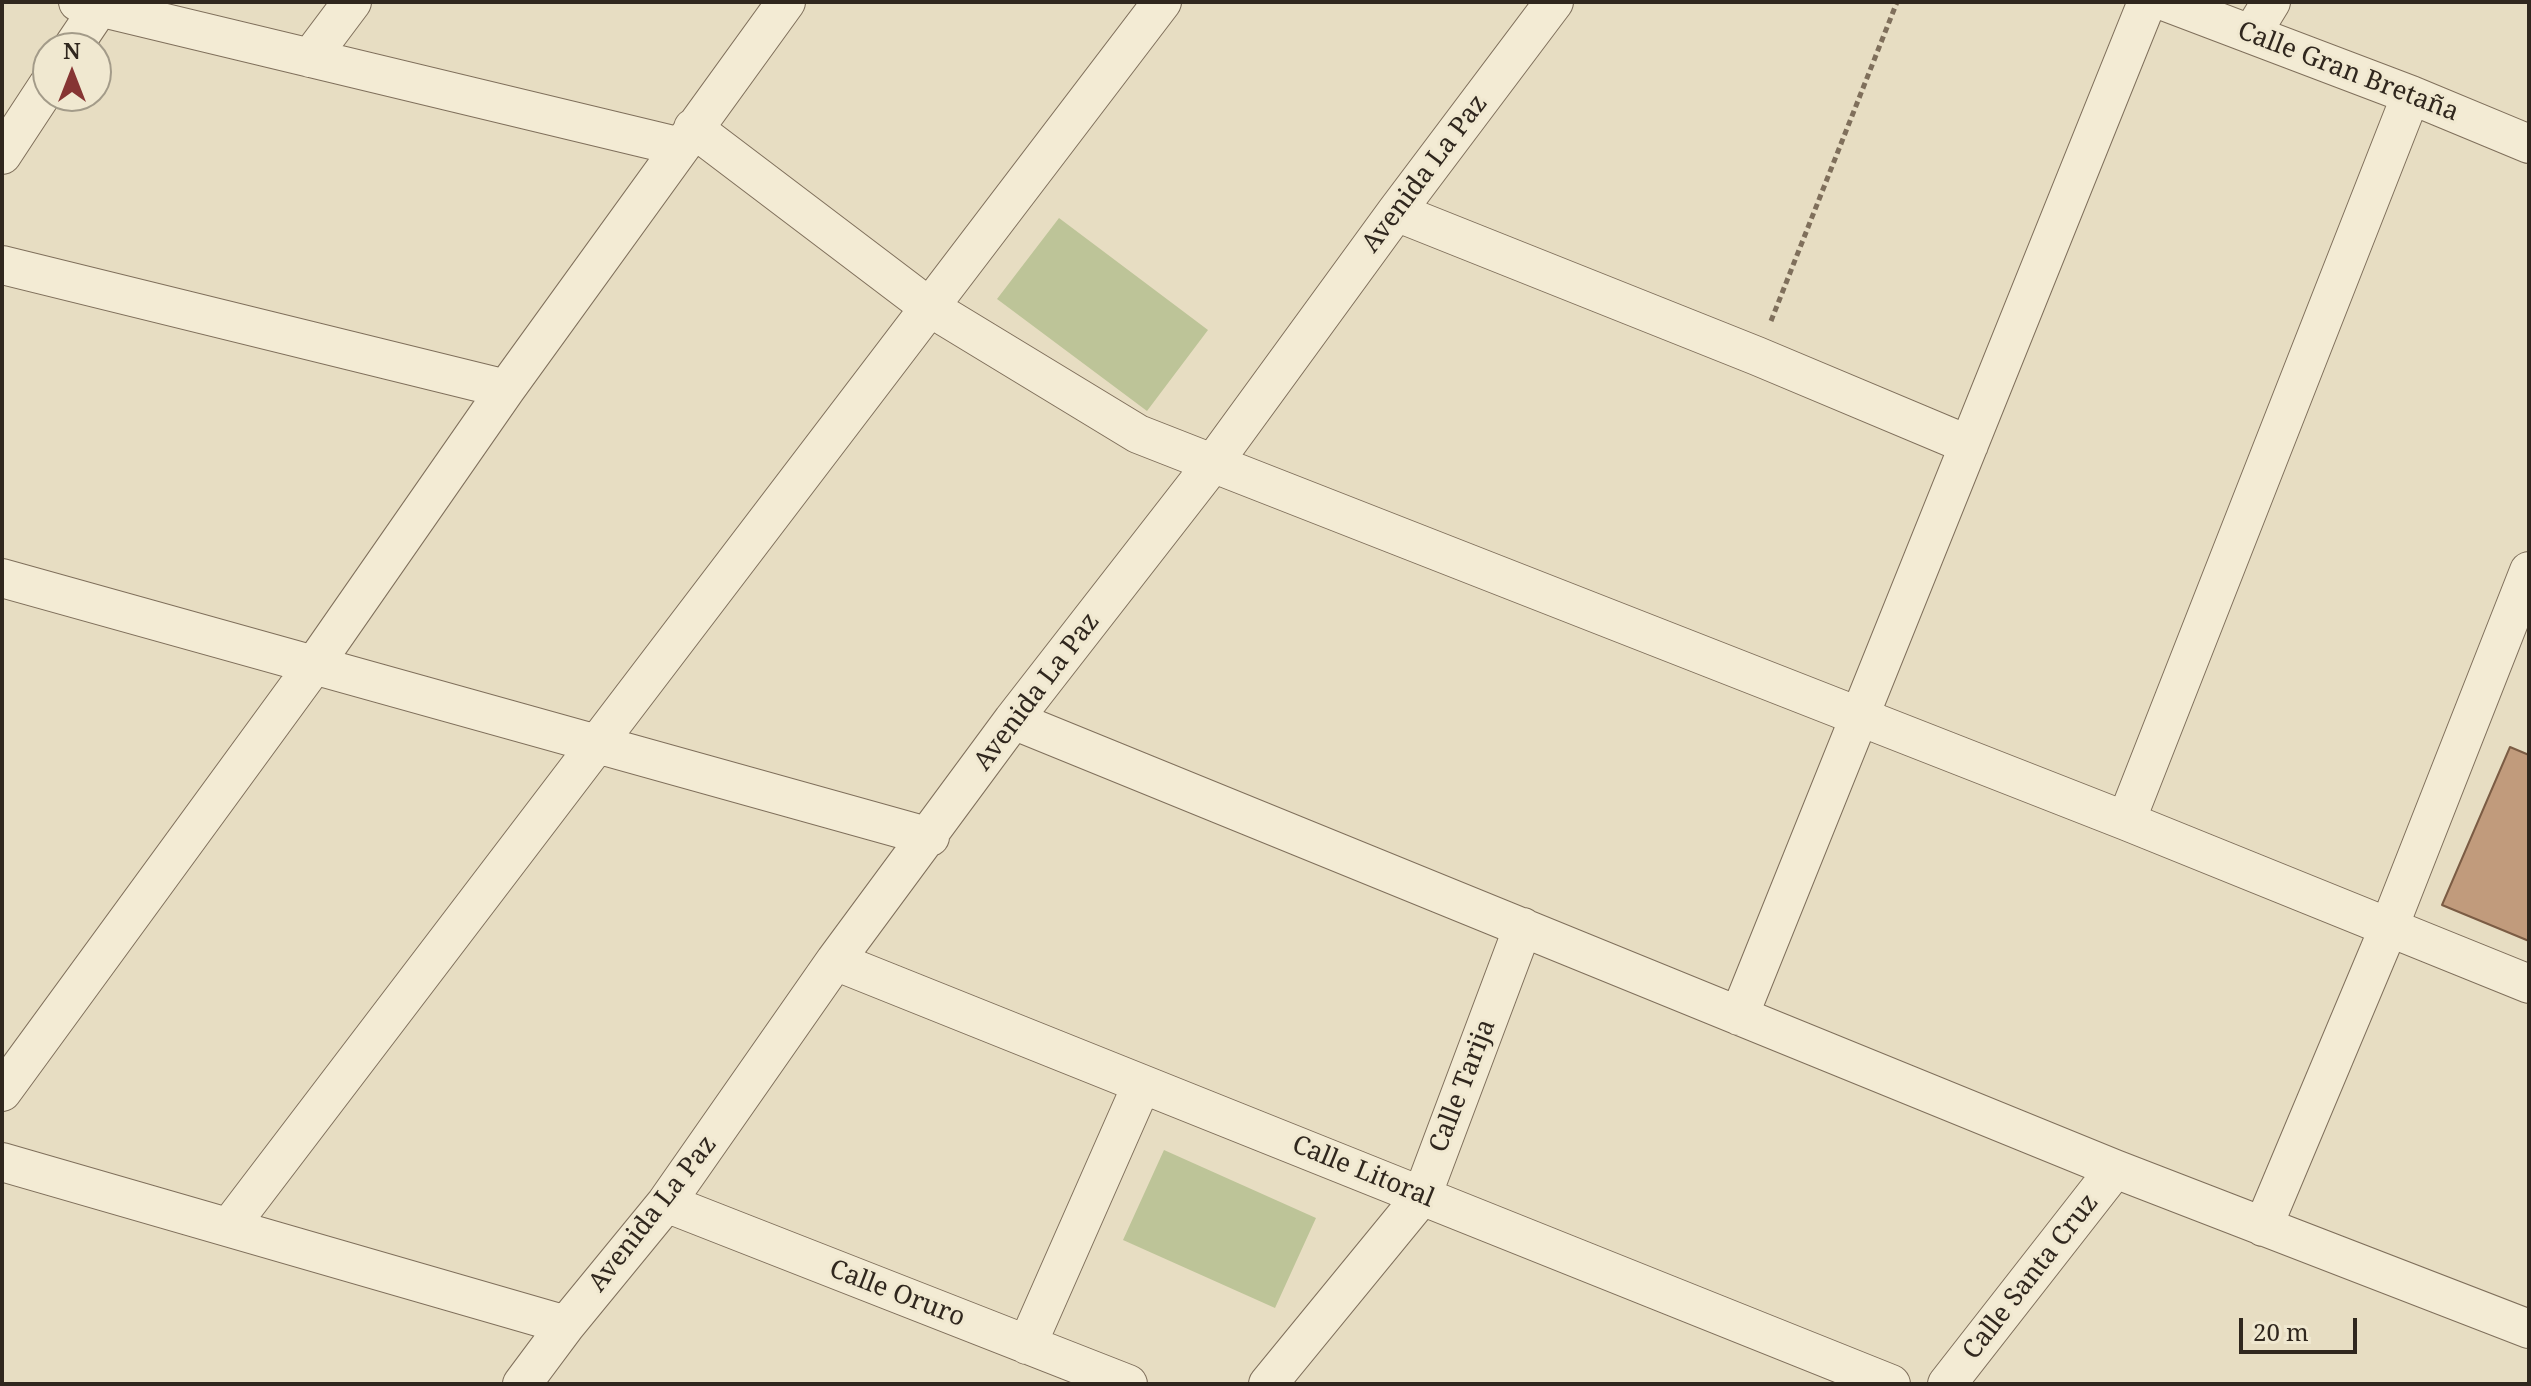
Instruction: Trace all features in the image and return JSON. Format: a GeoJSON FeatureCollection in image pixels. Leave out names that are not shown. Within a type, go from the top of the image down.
{"type":"FeatureCollection","features":[{"type":"Feature","properties":{"kind":"street"},"geometry":{"type":"LineString","coordinates":[[310,58],[352,2]]}},
{"type":"Feature","properties":{"kind":"street"},"geometry":{"type":"LineString","coordinates":[[2,1092],[314,665],[506,389],[786,2]]}},
{"type":"Feature","properties":{"kind":"street"},"geometry":{"type":"LineString","coordinates":[[229,1227],[1162,2]]}},
{"type":"Feature","properties":{"kind":"street","name":"Avenida La Paz"},"geometry":{"type":"LineString","coordinates":[[522,1384],[666,1203],[835,961],[930,837],[1013,720],[1213,463],[1554,2]]}},
{"type":"Feature","properties":{"kind":"street"},"geometry":{"type":"LineString","coordinates":[[1739,1016],[2147,2]]}},
{"type":"Feature","properties":{"kind":"street","name":"Calle Gran Bretaña"},"geometry":{"type":"LineString","coordinates":[[2166,2],[2261,18],[2411,95],[2529,144]]}},
{"type":"Feature","properties":{"kind":"street"},"geometry":{"type":"LineString","coordinates":[[80,32],[93,4],[310,58],[687,138],[929,307],[1138,434],[2126,821],[2529,984]]}},
{"type":"Feature","properties":{"kind":"street"},"geometry":{"type":"LineString","coordinates":[[2126,821],[2411,95]]}},
{"type":"Feature","properties":{"kind":"street"},"geometry":{"type":"LineString","coordinates":[[2,155],[32,109]]}},
{"type":"Feature","properties":{"kind":"street"},"geometry":{"type":"LineString","coordinates":[[1396,212],[1757,356],[1969,445]]}},
{"type":"Feature","properties":{"kind":"street"},"geometry":{"type":"LineString","coordinates":[[2,265],[506,389]]}},
{"type":"Feature","properties":{"kind":"street"},"geometry":{"type":"LineString","coordinates":[[2263,1227],[2389,927],[2529,571]]}},
{"type":"Feature","properties":{"kind":"street"},"geometry":{"type":"LineString","coordinates":[[2,578],[930,837]]}},
{"type":"Feature","properties":{"kind":"street"},"geometry":{"type":"LineString","coordinates":[[1013,720],[2115,1169],[2529,1329]]}},
{"type":"Feature","properties":{"kind":"street","name":"Calle Tarija"},"geometry":{"type":"LineString","coordinates":[[1268,1384],[1422,1196],[1523,927]]}},
{"type":"Feature","properties":{"kind":"street","name":"Calle Litoral"},"geometry":{"type":"LineString","coordinates":[[835,961],[1891,1384]]}},
{"type":"Feature","properties":{"kind":"street"},"geometry":{"type":"LineString","coordinates":[[1027,1345],[1142,1084]]}},
{"type":"Feature","properties":{"kind":"street"},"geometry":{"type":"LineString","coordinates":[[2,1162],[566,1325]]}},
{"type":"Feature","properties":{"kind":"street","name":"Calle Santa Cruz"},"geometry":{"type":"LineString","coordinates":[[1947,1384],[2115,1169]]}},
{"type":"Feature","properties":{"kind":"street","name":"Calle Oruro"},"geometry":{"type":"LineString","coordinates":[[666,1203],[1128,1384]]}},
{"type":"Feature","properties":{"kind":"path"},"geometry":{"type":"LineString","coordinates":[[1757,356],[1897,2]]}},
{"type":"Feature","properties":{"kind":"green space"},"geometry":{"type":"Polygon","coordinates":[[[1059,218],[1208,330],[1147,411],[997,299],[1059,218]]]}},
{"type":"Feature","properties":{"kind":"green space"},"geometry":{"type":"Polygon","coordinates":[[[1164,1150],[1316,1218],[1275,1308],[1123,1240],[1164,1150]]]}},
{"type":"Feature","properties":{"kind":"building"},"geometry":{"type":"Polygon","coordinates":[[[2510,747],[2529,755],[2529,941],[2442,905],[2510,747]]]}}]}
